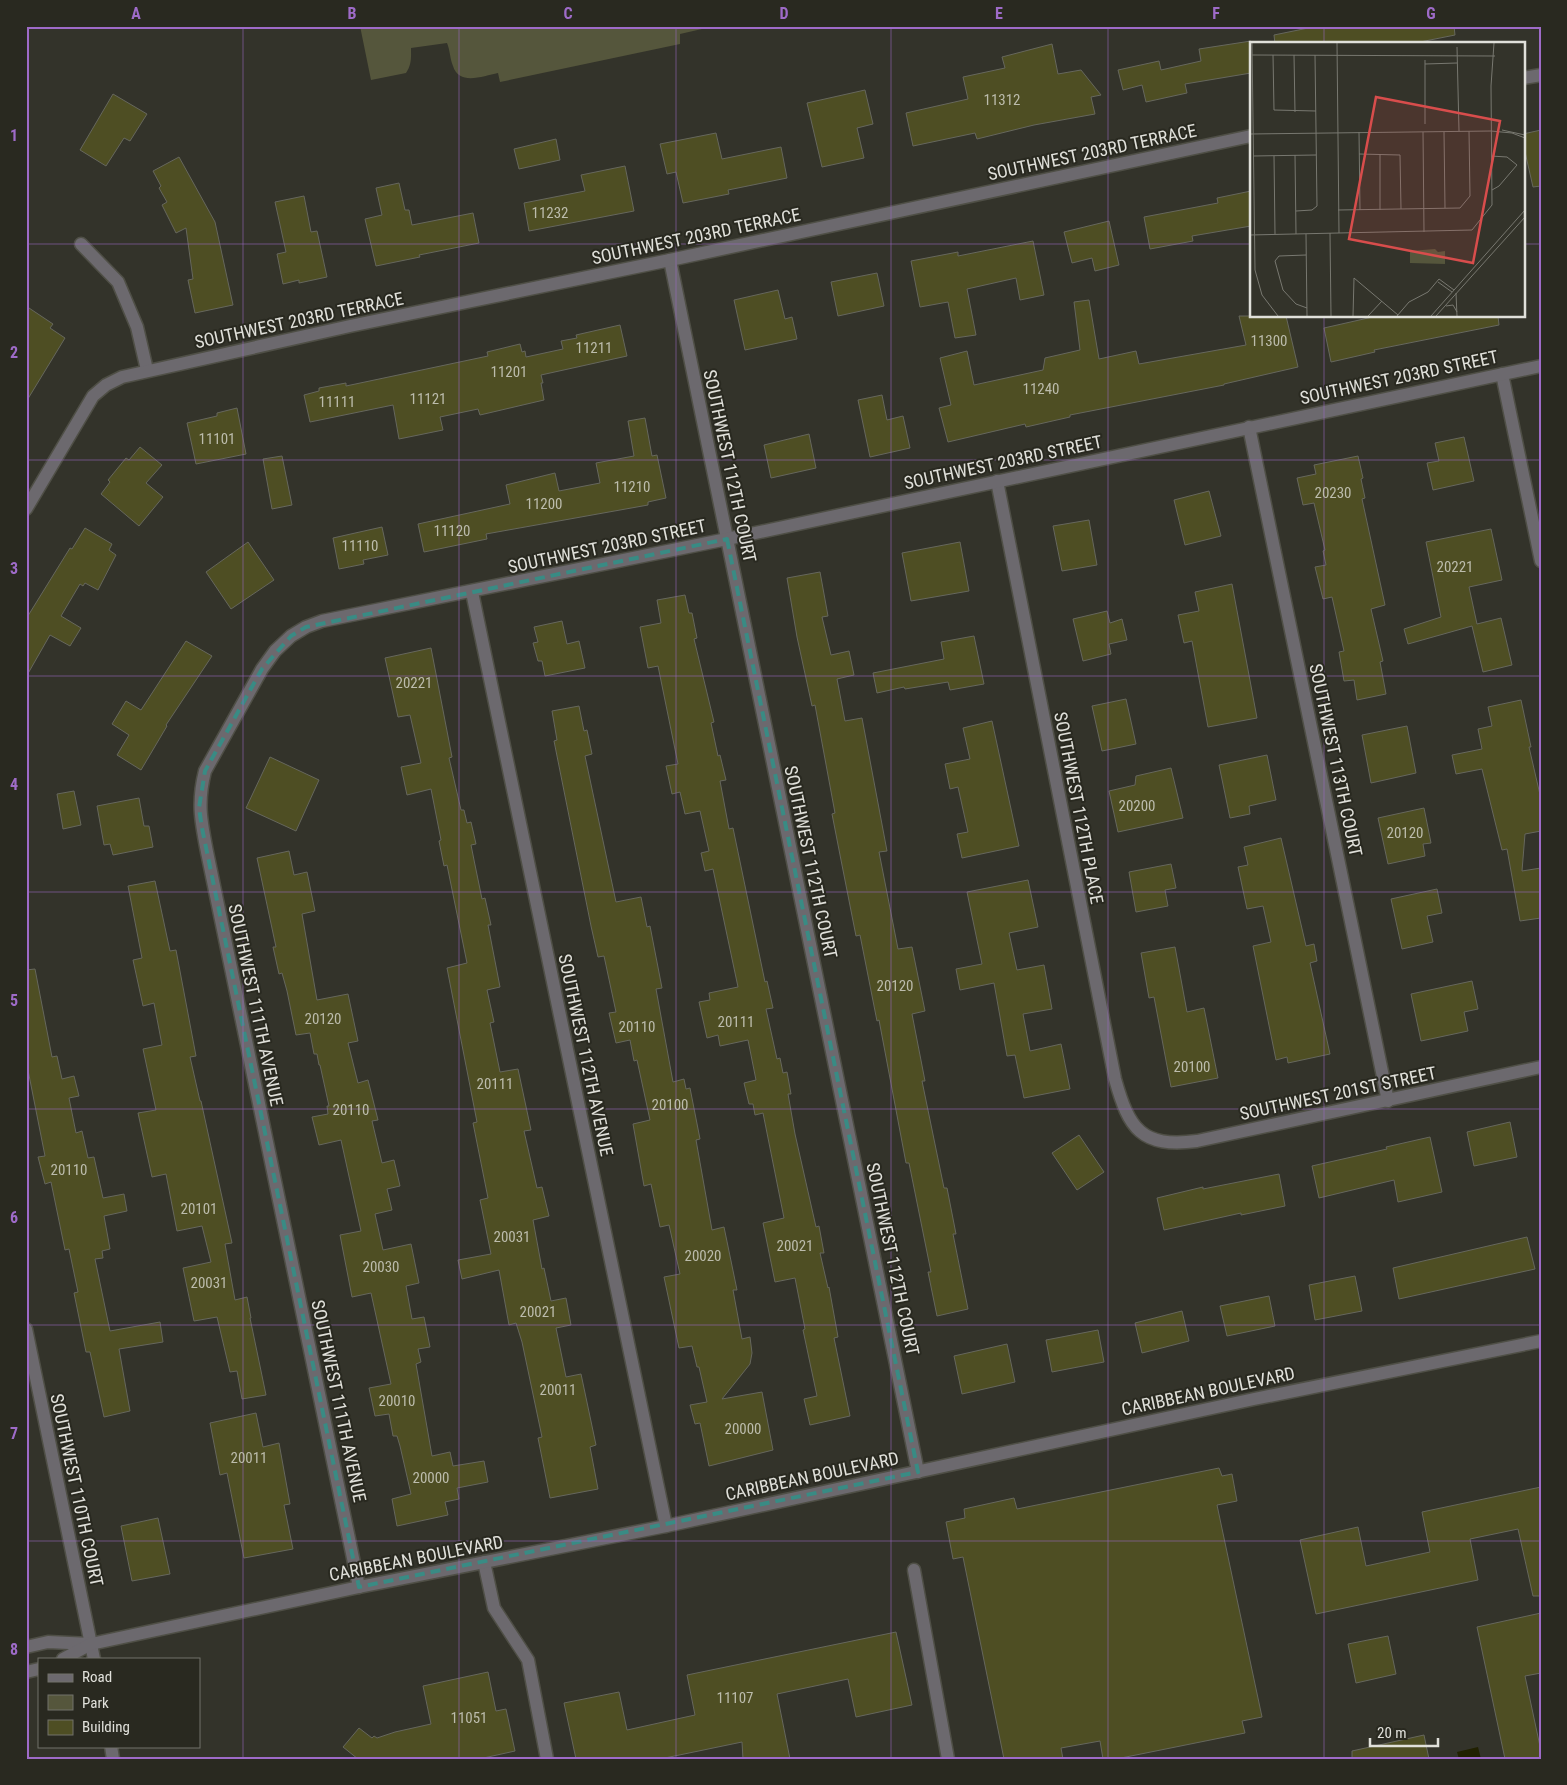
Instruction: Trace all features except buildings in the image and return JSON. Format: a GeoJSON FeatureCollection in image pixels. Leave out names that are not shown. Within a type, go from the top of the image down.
{"type":"FeatureCollection","features":[{"type":"Feature","properties":{"kind":"street"},"geometry":{"type":"LineString","coordinates":[[1524,78],[1541,75]]}},
{"type":"Feature","properties":{"kind":"street","name":"SOUTHWEST 203RD TERRACE"},"geometry":{"type":"LineString","coordinates":[[147,370],[1250,136]]}},
{"type":"Feature","properties":{"kind":"street"},"geometry":{"type":"LineString","coordinates":[[26,509],[93,396],[106,385],[122,377],[147,370],[137,326],[118,282],[82,244]]}},
{"type":"Feature","properties":{"kind":"street","name":"SOUTHWEST 112TH COURT"},"geometry":{"type":"LineString","coordinates":[[670,260],[918,1472]]}},
{"type":"Feature","properties":{"kind":"street","name":"SOUTHWEST 203RD STREET"},"geometry":{"type":"LineString","coordinates":[[472,592],[1541,366]]}},
{"type":"Feature","properties":{"kind":"street"},"geometry":{"type":"LineString","coordinates":[[1502,374],[1541,561]]}},
{"type":"Feature","properties":{"kind":"street","name":"SOUTHWEST 113TH COURT"},"geometry":{"type":"LineString","coordinates":[[1249,427],[1388,1100]]}},
{"type":"Feature","properties":{"kind":"street","name":"SOUTHWEST 112TH PLACE"},"geometry":{"type":"LineString","coordinates":[[996,482],[1115,1079],[1132,1124],[1143,1135]]}},
{"type":"Feature","properties":{"kind":"street","name":"SOUTHWEST 112TH AVENUE"},"geometry":{"type":"LineString","coordinates":[[472,592],[666,1526]]}},
{"type":"Feature","properties":{"kind":"street","name":"SOUTHWEST 111TH AVENUE"},"geometry":{"type":"LineString","coordinates":[[359,1587],[207,852],[199,808],[200,790],[209,763],[262,669],[291,636],[306,627],[322,621],[472,592]]}},
{"type":"Feature","properties":{"kind":"street","name":"SOUTHWEST 201ST STREET"},"geometry":{"type":"LineString","coordinates":[[1143,1135],[1168,1143],[1197,1142],[1541,1067]]}},
{"type":"Feature","properties":{"kind":"street","name":"SOUTHWEST 110TH COURT"},"geometry":{"type":"LineString","coordinates":[[27,1333],[94,1658]]}},
{"type":"Feature","properties":{"kind":"street","name":"CARIBBEAN BOULEVARD"},"geometry":{"type":"LineString","coordinates":[[26,1647],[48,1642],[91,1644],[359,1587],[666,1526],[1254,1399],[1541,1342]]}},
{"type":"Feature","properties":{"kind":"street"},"geometry":{"type":"LineString","coordinates":[[484,1562],[494,1608],[528,1660],[547,1759]]}},
{"type":"Feature","properties":{"kind":"street"},"geometry":{"type":"LineString","coordinates":[[914,1570],[948,1759]]}},
{"type":"Feature","properties":{"kind":"street","name":"CARIBBEAN BOULEVARD"},"geometry":{"type":"LineString","coordinates":[[65,1658],[91,1644]]}},
{"type":"Feature","properties":{"kind":"highlighted area"},"geometry":{"type":"Polygon","coordinates":[[[727,539],[918,1472],[359,1587],[202,828],[199,808],[205,771],[262,669],[291,636],[306,627],[727,539]]]}},
{"type":"Feature","properties":{"kind":"green space"},"geometry":{"type":"Polygon","coordinates":[[[360,26],[715,26],[680,34],[680,44],[500,82],[498,73],[472,78],[460,76],[453,66],[447,43],[411,48],[410,64],[406,73],[371,80],[360,26]]]}},
{"type":"Feature","properties":{"kind":"shaded area"},"geometry":{"type":"Polygon","coordinates":[[[1478,1747],[1481,1759],[1459,1759],[1457,1752],[1478,1747]]]}}]}
